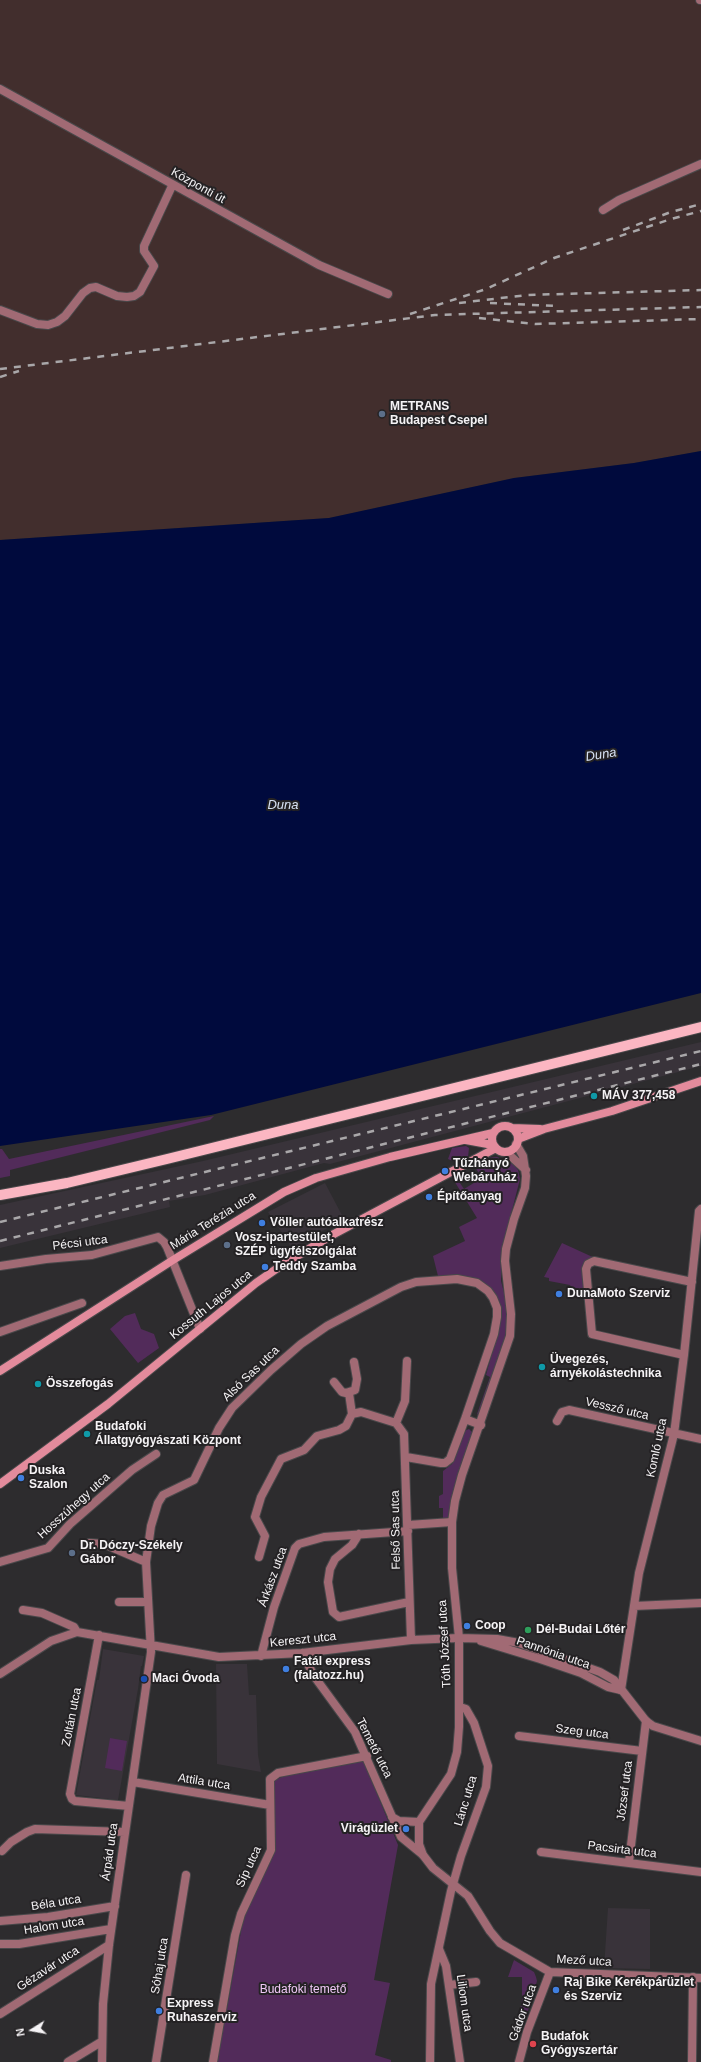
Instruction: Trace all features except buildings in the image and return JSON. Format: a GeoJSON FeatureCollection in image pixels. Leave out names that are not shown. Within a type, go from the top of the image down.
{"type":"FeatureCollection","features":[{"type":"Feature","properties":{"kind":"main road"},"geometry":{"type":"LineString","coordinates":[[0,1195],[67,1183],[701,1027]]}},
{"type":"Feature","properties":{"kind":"main road"},"geometry":{"type":"LineString","coordinates":[[544,1129],[512,1128],[502,1126],[493,1133],[495,1147],[506,1152],[514,1148],[517,1142],[544,1129],[612,1111],[701,1081]]}},
{"type":"Feature","properties":{"kind":"main road"},"geometry":{"type":"LineString","coordinates":[[512,1128],[517,1142]]}},
{"type":"Feature","properties":{"kind":"main road","name":"Mária Terézia utca"},"geometry":{"type":"LineString","coordinates":[[0,1371],[173,1260],[267,1202],[300,1185],[390,1156],[493,1133]]}},
{"type":"Feature","properties":{"kind":"main road","name":"Mária Terézia utca"},"geometry":{"type":"LineString","coordinates":[[462,1140],[495,1147]]}},
{"type":"Feature","properties":{"kind":"main road","name":"Kossuth Lajos utca"},"geometry":{"type":"LineString","coordinates":[[0,1484],[108,1404],[256,1283],[301,1253],[495,1147]]}},
{"type":"Feature","properties":{"kind":"street","name":"Központi út"},"geometry":{"type":"LineString","coordinates":[[0,89],[172,186],[319,265],[388,294]]}},
{"type":"Feature","properties":{"kind":"street"},"geometry":{"type":"LineString","coordinates":[[603,210],[619,200],[701,164]]}},
{"type":"Feature","properties":{"kind":"street"},"geometry":{"type":"LineString","coordinates":[[0,310],[37,324],[48,325],[65,316],[83,293],[90,288],[96,287],[117,296],[127,297],[134,296],[140,292],[154,266],[144,251],[144,246],[172,186]]}},
{"type":"Feature","properties":{"kind":"street","name":"Tóth József utca"},"geometry":{"type":"LineString","coordinates":[[419,1822],[451,1774],[457,1752],[460,1707],[459,1638],[452,1568],[452,1522],[458,1490],[510,1336],[511,1314],[505,1261],[506,1249],[514,1218],[525,1188],[526,1170],[523,1156],[517,1142]]}},
{"type":"Feature","properties":{"kind":"street"},"geometry":{"type":"LineString","coordinates":[[506,1152],[526,1170]]}},
{"type":"Feature","properties":{"kind":"street","name":"Komló utca"},"geometry":{"type":"LineString","coordinates":[[622,1690],[639,1573],[674,1434],[699,1212],[701,1209]]}},
{"type":"Feature","properties":{"kind":"street","name":"Pécsi utca"},"geometry":{"type":"LineString","coordinates":[[0,1266],[46,1259],[92,1256],[158,1237],[164,1242],[173,1260]]}},
{"type":"Feature","properties":{"kind":"street"},"geometry":{"type":"LineString","coordinates":[[173,1260],[200,1329]]}},
{"type":"Feature","properties":{"kind":"street"},"geometry":{"type":"LineString","coordinates":[[684,1354],[592,1334],[586,1269],[588,1264],[594,1261],[692,1282]]}},
{"type":"Feature","properties":{"kind":"street","name":"Alsó Sas utca"},"geometry":{"type":"LineString","coordinates":[[150,1646],[146,1562],[151,1526],[158,1503],[163,1495],[194,1480],[219,1428],[232,1408],[271,1370],[301,1344],[327,1326],[401,1287],[416,1282],[450,1279],[469,1280],[477,1283],[488,1291],[497,1308],[497,1317],[494,1334],[466,1419]]}},
{"type":"Feature","properties":{"kind":"street"},"geometry":{"type":"LineString","coordinates":[[0,1332],[82,1303]]}},
{"type":"Feature","properties":{"kind":"street"},"geometry":{"type":"LineString","coordinates":[[334,1382],[342,1392],[355,1390],[357,1379],[354,1362]]}},
{"type":"Feature","properties":{"kind":"street"},"geometry":{"type":"LineString","coordinates":[[352,1414],[360,1412],[396,1423],[405,1401],[406,1362]]}},
{"type":"Feature","properties":{"kind":"street"},"geometry":{"type":"LineString","coordinates":[[259,1557],[265,1536],[255,1517],[261,1497],[281,1459],[304,1450],[317,1436],[339,1430],[346,1426],[352,1414],[349,1392]]}},
{"type":"Feature","properties":{"kind":"street","name":"Vessző utca"},"geometry":{"type":"LineString","coordinates":[[557,1421],[562,1412],[569,1410],[701,1439]]}},
{"type":"Feature","properties":{"kind":"street"},"geometry":{"type":"LineString","coordinates":[[406,1457],[445,1463],[450,1459],[466,1419],[481,1425]]}},
{"type":"Feature","properties":{"kind":"street","name":"Felső Sas utca"},"geometry":{"type":"LineString","coordinates":[[396,1423],[404,1434],[406,1457],[411,1640]]}},
{"type":"Feature","properties":{"kind":"street","name":"Hosszúhegy utca"},"geometry":{"type":"LineString","coordinates":[[0,1562],[48,1548],[70,1524],[132,1470],[156,1454]]}},
{"type":"Feature","properties":{"kind":"street","name":"Árkász utca"},"geometry":{"type":"LineString","coordinates":[[261,1656],[274,1607],[295,1548],[299,1544],[324,1537],[452,1522]]}},
{"type":"Feature","properties":{"kind":"street"},"geometry":{"type":"LineString","coordinates":[[359,1534],[352,1545],[335,1559],[330,1569],[328,1582],[333,1612],[339,1617],[409,1602]]}},
{"type":"Feature","properties":{"kind":"street"},"geometry":{"type":"LineString","coordinates":[[89,1543],[104,1544],[146,1562]]}},
{"type":"Feature","properties":{"kind":"street"},"geometry":{"type":"LineString","coordinates":[[119,1602],[148,1602]]}},
{"type":"Feature","properties":{"kind":"street"},"geometry":{"type":"LineString","coordinates":[[634,1606],[701,1603]]}},
{"type":"Feature","properties":{"kind":"street"},"geometry":{"type":"LineString","coordinates":[[0,1674],[51,1642],[77,1632],[74,1627],[42,1613],[24,1610]]}},
{"type":"Feature","properties":{"kind":"street","name":"Kereszt utca"},"geometry":{"type":"LineString","coordinates":[[77,1632],[219,1657],[302,1653],[411,1640],[459,1638]]}},
{"type":"Feature","properties":{"kind":"street","name":"Zoltán utca"},"geometry":{"type":"LineString","coordinates":[[100,1635],[70,1794],[72,1799],[75,1801],[129,1806]]}},
{"type":"Feature","properties":{"kind":"street","name":"Pannónia utca"},"geometry":{"type":"LineString","coordinates":[[459,1638],[477,1639],[540,1659],[580,1673],[608,1687],[622,1690]]}},
{"type":"Feature","properties":{"kind":"street","name":"Árpád utca"},"geometry":{"type":"LineString","coordinates":[[102,2062],[102,2004],[114,1906],[126,1832],[151,1652],[150,1646]]}},
{"type":"Feature","properties":{"kind":"street","name":"Temető utca"},"geometry":{"type":"LineString","coordinates":[[302,1653],[314,1676],[355,1732],[367,1756],[401,1837],[423,1855],[434,1868],[453,1885]]}},
{"type":"Feature","properties":{"kind":"street"},"geometry":{"type":"LineString","coordinates":[[622,1690],[646,1721],[653,1726],[701,1741]]}},
{"type":"Feature","properties":{"kind":"street","name":"Lánc utca"},"geometry":{"type":"LineString","coordinates":[[430,2062],[431,1984],[453,1885],[461,1856],[486,1787],[488,1766],[474,1723],[466,1709],[460,1707]]}},
{"type":"Feature","properties":{"kind":"street","name":"József utca"},"geometry":{"type":"LineString","coordinates":[[629,1862],[646,1721]]}},
{"type":"Feature","properties":{"kind":"street","name":"Szeg utca"},"geometry":{"type":"LineString","coordinates":[[519,1736],[642,1751]]}},
{"type":"Feature","properties":{"kind":"street","name":"Síp utca"},"geometry":{"type":"LineString","coordinates":[[213,2062],[239,1921],[253,1885],[267,1862],[271,1850],[268,1784],[273,1775],[367,1756]]}},
{"type":"Feature","properties":{"kind":"street","name":"Attila utca"},"geometry":{"type":"LineString","coordinates":[[133,1782],[270,1805]]}},
{"type":"Feature","properties":{"kind":"street"},"geometry":{"type":"LineString","coordinates":[[392,1817],[399,1821],[419,1822],[419,1844],[423,1855]]}},
{"type":"Feature","properties":{"kind":"street"},"geometry":{"type":"LineString","coordinates":[[2,1851],[11,1842],[35,1829],[126,1832]]}},
{"type":"Feature","properties":{"kind":"street","name":"Pacsirta utca"},"geometry":{"type":"LineString","coordinates":[[541,1852],[701,1872]]}},
{"type":"Feature","properties":{"kind":"street","name":"Sóhaj utca"},"geometry":{"type":"LineString","coordinates":[[156,2062],[186,1874]]}},
{"type":"Feature","properties":{"kind":"street","name":"Mező utca"},"geometry":{"type":"LineString","coordinates":[[453,1885],[468,1896],[490,1931],[500,1943],[550,1972],[697,1978]]}},
{"type":"Feature","properties":{"kind":"street","name":"Béla utca"},"geometry":{"type":"LineString","coordinates":[[0,1921],[48,1917],[114,1906]]}},
{"type":"Feature","properties":{"kind":"street","name":"Halom utca"},"geometry":{"type":"LineString","coordinates":[[0,1944],[19,1944],[111,1929]]}},
{"type":"Feature","properties":{"kind":"street","name":"Gézavár utca"},"geometry":{"type":"LineString","coordinates":[[0,2014],[109,1945]]}},
{"type":"Feature","properties":{"kind":"street","name":"Liliom utca"},"geometry":{"type":"LineString","coordinates":[[439,1949],[446,1966],[460,2062]]}},
{"type":"Feature","properties":{"kind":"street","name":"Gádor utca"},"geometry":{"type":"LineString","coordinates":[[519,2062],[527,2032],[550,1972]]}},
{"type":"Feature","properties":{"kind":"street"},"geometry":{"type":"LineString","coordinates":[[692,2062],[697,1978]]}},
{"type":"Feature","properties":{"kind":"street"},"geometry":{"type":"LineString","coordinates":[[449,1985],[476,1982]]}},
{"type":"Feature","properties":{"kind":"street"},"geometry":{"type":"LineString","coordinates":[[68,2062],[102,2042]]}},
{"type":"Feature","properties":{"kind":"shaded area"},"geometry":{"type":"Polygon","coordinates":[[[0,0],[701,0],[701,451],[634,463],[514,478],[329,518],[0,540],[0,0]]]}},
{"type":"Feature","properties":{"kind":"shaded area"},"geometry":{"type":"Polygon","coordinates":[[[701,1042],[701,1066],[330,1164],[324,1163],[205,1195],[169,1201],[170,1207],[0,1248],[0,1205],[203,1161],[701,1042]]]}},
{"type":"Feature","properties":{"kind":"shaded area"},"geometry":{"type":"Polygon","coordinates":[[[325,1183],[344,1219],[292,1248],[268,1212],[325,1183]]]}},
{"type":"Feature","properties":{"kind":"shaded area"},"geometry":{"type":"Polygon","coordinates":[[[103,1649],[144,1656],[118,1800],[76,1795],[97,1680],[99,1680],[103,1649]]]}},
{"type":"Feature","properties":{"kind":"shaded area"},"geometry":{"type":"Polygon","coordinates":[[[216,1664],[247,1664],[249,1695],[256,1695],[258,1755],[261,1772],[217,1764],[216,1664]]]}},
{"type":"Feature","properties":{"kind":"shaded area"},"geometry":{"type":"Polygon","coordinates":[[[608,1908],[650,1909],[650,1969],[604,1968],[608,1908]]]}},
{"type":"Feature","properties":{"kind":"green space"},"geometry":{"type":"Polygon","coordinates":[[[214,1116],[210,1120],[10,1170],[10,1176],[0,1178],[0,1149],[2,1149],[9,1159],[214,1116]]]}},
{"type":"Feature","properties":{"kind":"green space"},"geometry":{"type":"Polygon","coordinates":[[[466,1146],[469,1148],[468,1157],[457,1163],[448,1159],[452,1148],[466,1146]]]}},
{"type":"Feature","properties":{"kind":"green space"},"geometry":{"type":"Polygon","coordinates":[[[497,1157],[513,1164],[518,1170],[520,1179],[502,1249],[501,1281],[508,1308],[509,1330],[481,1416],[477,1414],[490,1377],[486,1375],[501,1320],[497,1298],[485,1284],[463,1276],[438,1276],[433,1256],[465,1241],[459,1227],[477,1218],[453,1179],[456,1177],[464,1189],[482,1178],[475,1167],[488,1158],[497,1157]]]}},
{"type":"Feature","properties":{"kind":"green space"},"geometry":{"type":"Polygon","coordinates":[[[562,1243],[597,1259],[584,1264],[584,1292],[573,1290],[570,1285],[549,1281],[549,1278],[544,1277],[562,1243]]]}},
{"type":"Feature","properties":{"kind":"green space"},"geometry":{"type":"Polygon","coordinates":[[[135,1313],[141,1329],[154,1334],[159,1348],[138,1363],[110,1329],[125,1316],[135,1313]]]}},
{"type":"Feature","properties":{"kind":"green space"},"geometry":{"type":"Polygon","coordinates":[[[469,1429],[472,1432],[471,1439],[449,1520],[443,1520],[443,1508],[439,1508],[439,1496],[443,1494],[443,1471],[452,1464],[464,1431],[469,1429]]]}},
{"type":"Feature","properties":{"kind":"green space"},"geometry":{"type":"Polygon","coordinates":[[[110,1738],[127,1741],[122,1771],[105,1768],[110,1738]]]}},
{"type":"Feature","properties":{"kind":"green space","name":"Budafoki temető"},"geometry":{"type":"Polygon","coordinates":[[[364,1762],[398,1845],[374,1980],[390,1983],[375,2055],[391,2060],[391,2062],[217,2062],[244,1915],[272,1853],[271,1784],[275,1780],[289,1774],[364,1762]]]}},
{"type":"Feature","properties":{"kind":"green space"},"geometry":{"type":"Polygon","coordinates":[[[514,1960],[534,1972],[537,1981],[524,2024],[518,2019],[522,2001],[522,1977],[508,1977],[514,1960]]]}},
{"type":"Feature","properties":{"kind":"water","name":"Duna"},"geometry":{"type":"Polygon","coordinates":[[[701,451],[701,993],[211,1115],[0,1146],[0,540],[329,518],[514,478],[634,463],[701,451]]]}},
{"type":"Feature","properties":{"kind":"railway"},"geometry":{"type":"LineString","coordinates":[[623,230],[671,212],[701,204]]}},
{"type":"Feature","properties":{"kind":"railway"},"geometry":{"type":"LineString","coordinates":[[410,314],[486,289],[554,258],[671,219],[701,211]]}},
{"type":"Feature","properties":{"kind":"railway"},"geometry":{"type":"LineString","coordinates":[[459,303],[527,295],[701,290]]}},
{"type":"Feature","properties":{"kind":"railway"},"geometry":{"type":"LineString","coordinates":[[490,303],[556,306]]}},
{"type":"Feature","properties":{"kind":"railway"},"geometry":{"type":"LineString","coordinates":[[0,369],[435,315],[701,307]]}},
{"type":"Feature","properties":{"kind":"railway"},"geometry":{"type":"LineString","coordinates":[[479,318],[535,324],[701,319]]}},
{"type":"Feature","properties":{"kind":"railway"},"geometry":{"type":"LineString","coordinates":[[0,377],[19,371]]}},
{"type":"Feature","properties":{"kind":"railway"},"geometry":{"type":"LineString","coordinates":[[0,1222],[701,1051]]}},
{"type":"Feature","properties":{"kind":"railway"},"geometry":{"type":"LineString","coordinates":[[0,1241],[701,1064]]}},
{"type":"Feature","properties":{"kind":"place","name":"METRANS Budapest Csepel"},"geometry":{"type":"Point","coordinates":[382,414]}},
{"type":"Feature","properties":{"kind":"place","name":"MÁV 377,458"},"geometry":{"type":"Point","coordinates":[594,1096]}},
{"type":"Feature","properties":{"kind":"place","name":"Tűzhányó Webáruház"},"geometry":{"type":"Point","coordinates":[445,1171]}},
{"type":"Feature","properties":{"kind":"place","name":"Építőanyag"},"geometry":{"type":"Point","coordinates":[429,1197]}},
{"type":"Feature","properties":{"kind":"place","name":"Völler autóalkatrész"},"geometry":{"type":"Point","coordinates":[262,1223]}},
{"type":"Feature","properties":{"kind":"place","name":"Vosz-ipartestület, SZÉP ügyfélszolgálat"},"geometry":{"type":"Point","coordinates":[227,1245]}},
{"type":"Feature","properties":{"kind":"place","name":"Teddy Szamba"},"geometry":{"type":"Point","coordinates":[265,1267]}},
{"type":"Feature","properties":{"kind":"place","name":"DunaMoto Szerviz"},"geometry":{"type":"Point","coordinates":[559,1294]}},
{"type":"Feature","properties":{"kind":"place","name":"Üvegezés, árnyékolástechnika"},"geometry":{"type":"Point","coordinates":[542,1367]}},
{"type":"Feature","properties":{"kind":"place","name":"Összefogás"},"geometry":{"type":"Point","coordinates":[38,1384]}},
{"type":"Feature","properties":{"kind":"place","name":"Budafoki Állatgyógyászati Központ"},"geometry":{"type":"Point","coordinates":[87,1434]}},
{"type":"Feature","properties":{"kind":"place","name":"Duska Szalon"},"geometry":{"type":"Point","coordinates":[21,1478]}},
{"type":"Feature","properties":{"kind":"place","name":"Dr. Dóczy-Székely Gábor"},"geometry":{"type":"Point","coordinates":[72,1553]}},
{"type":"Feature","properties":{"kind":"place","name":"Coop"},"geometry":{"type":"Point","coordinates":[467,1626]}},
{"type":"Feature","properties":{"kind":"place","name":"Dél-Budai Lőtér"},"geometry":{"type":"Point","coordinates":[528,1630]}},
{"type":"Feature","properties":{"kind":"place","name":"Fatál express (falatozz.hu)"},"geometry":{"type":"Point","coordinates":[286,1669]}},
{"type":"Feature","properties":{"kind":"place","name":"Maci Óvoda"},"geometry":{"type":"Point","coordinates":[144,1679]}},
{"type":"Feature","properties":{"kind":"place","name":"Virágüzlet"},"geometry":{"type":"Point","coordinates":[406,1829]}},
{"type":"Feature","properties":{"kind":"place","name":"Raj Bike Kerékpárüzlet és Szerviz"},"geometry":{"type":"Point","coordinates":[556,1990]}},
{"type":"Feature","properties":{"kind":"place","name":"Express Ruhaszerviz"},"geometry":{"type":"Point","coordinates":[159,2011]}},
{"type":"Feature","properties":{"kind":"place","name":"Budafok Gyógyszertár"},"geometry":{"type":"Point","coordinates":[533,2044]}}]}
